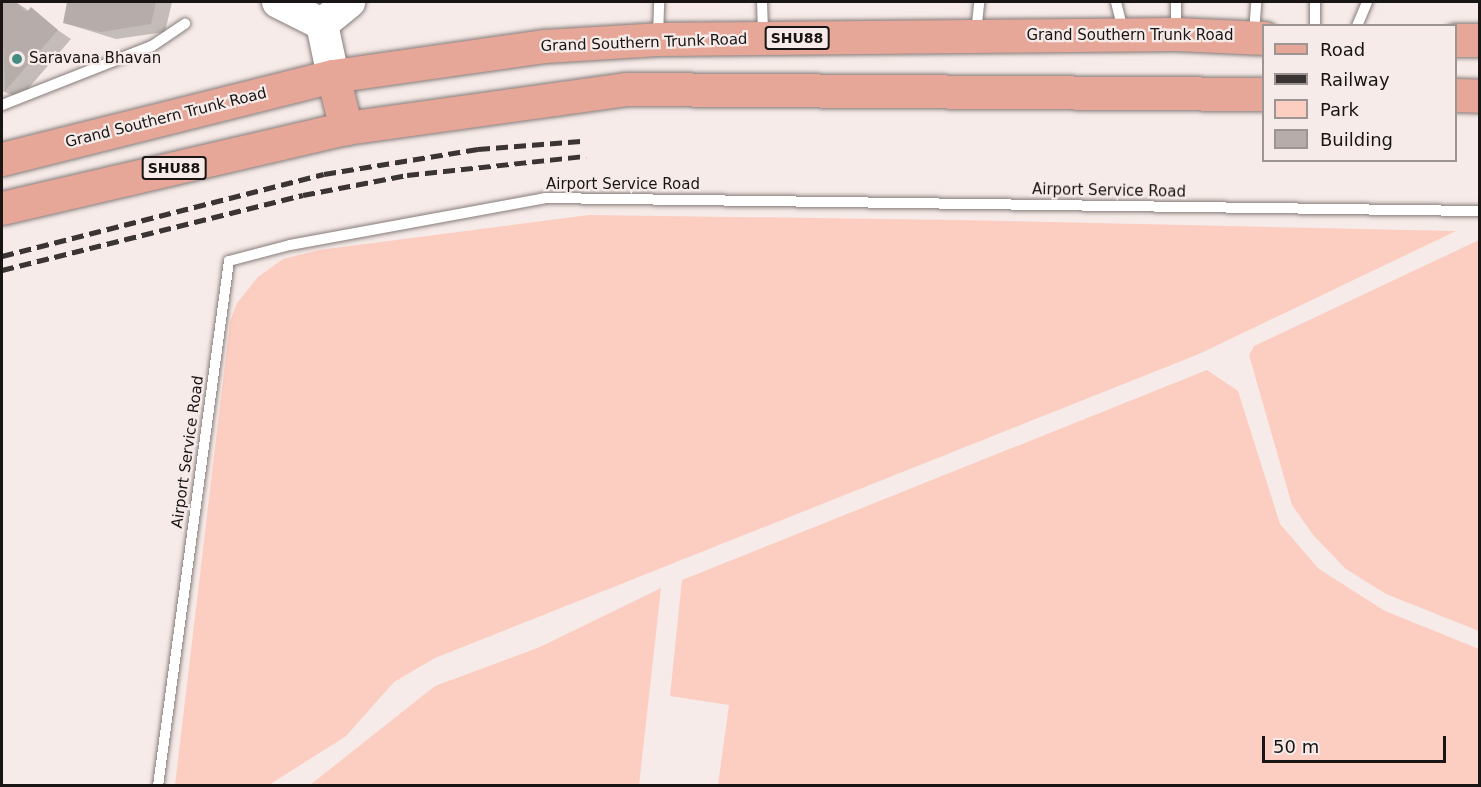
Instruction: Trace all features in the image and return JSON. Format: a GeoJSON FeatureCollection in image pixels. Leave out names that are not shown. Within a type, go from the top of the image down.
{"type":"FeatureCollection","features":[{"type":"Feature","properties":{"kind":"main road","name":"Grand Southern Trunk Road"},"geometry":{"type":"LineString","coordinates":[[2,159],[333,76],[544,45],[658,39],[1176,33],[1259,38]]}},
{"type":"Feature","properties":{"kind":"main road"},"geometry":{"type":"LineString","coordinates":[[1457,40],[1479,40]]}},
{"type":"Feature","properties":{"kind":"main road"},"geometry":{"type":"LineString","coordinates":[[617,42],[627,89]]}},
{"type":"Feature","properties":{"kind":"main road"},"geometry":{"type":"LineString","coordinates":[[333,76],[346,128]]}},
{"type":"Feature","properties":{"kind":"main road","name":"SHU88"},"geometry":{"type":"LineString","coordinates":[[2,208],[346,128],[627,89],[1262,94]]}},
{"type":"Feature","properties":{"kind":"main road"},"geometry":{"type":"LineString","coordinates":[[1457,95],[1479,96]]}},
{"type":"Feature","properties":{"kind":"street"},"geometry":{"type":"LineString","coordinates":[[278,2],[322,24]]}},
{"type":"Feature","properties":{"kind":"street"},"geometry":{"type":"LineString","coordinates":[[322,24],[349,2]]}},
{"type":"Feature","properties":{"kind":"street"},"geometry":{"type":"LineString","coordinates":[[322,24],[333,76]]}},
{"type":"Feature","properties":{"kind":"lane"},"geometry":{"type":"LineString","coordinates":[[658,39],[659,2]]}},
{"type":"Feature","properties":{"kind":"lane"},"geometry":{"type":"LineString","coordinates":[[762,2],[763,38]]}},
{"type":"Feature","properties":{"kind":"lane"},"geometry":{"type":"LineString","coordinates":[[975,36],[980,2]]}},
{"type":"Feature","properties":{"kind":"lane"},"geometry":{"type":"LineString","coordinates":[[1116,2],[1125,34]]}},
{"type":"Feature","properties":{"kind":"lane"},"geometry":{"type":"LineString","coordinates":[[1176,2],[1176,33]]}},
{"type":"Feature","properties":{"kind":"lane"},"geometry":{"type":"LineString","coordinates":[[1256,2],[1259,38]]}},
{"type":"Feature","properties":{"kind":"lane"},"geometry":{"type":"LineString","coordinates":[[1315,2],[1315,24]]}},
{"type":"Feature","properties":{"kind":"lane"},"geometry":{"type":"LineString","coordinates":[[1358,24],[1367,2]]}},
{"type":"Feature","properties":{"kind":"lane"},"geometry":{"type":"LineString","coordinates":[[2,105],[152,46],[185,24]]}},
{"type":"Feature","properties":{"kind":"lane","name":"Airport Service Road"},"geometry":{"type":"LineString","coordinates":[[158,786],[229,261],[290,245],[545,198],[1479,211]]}},
{"type":"Feature","properties":{"kind":"green space"},"geometry":{"type":"Polygon","coordinates":[[[589,215],[1456,231],[1199,354],[435,658],[394,682],[346,736],[269,785],[175,785],[230,322],[237,303],[258,277],[283,259],[319,250],[589,215]]]}},
{"type":"Feature","properties":{"kind":"green space"},"geometry":{"type":"Polygon","coordinates":[[[1479,240],[1479,631],[1386,594],[1346,569],[1314,536],[1292,505],[1249,355],[1254,346],[1479,240]]]}},
{"type":"Feature","properties":{"kind":"green space"},"geometry":{"type":"Polygon","coordinates":[[[1207,370],[1238,391],[1280,524],[1319,569],[1385,611],[1479,649],[1479,785],[718,785],[729,705],[670,696],[682,580],[1207,370]]]}},
{"type":"Feature","properties":{"kind":"green space"},"geometry":{"type":"Polygon","coordinates":[[[661,588],[639,785],[310,785],[435,686],[540,647],[661,588]]]}},
{"type":"Feature","properties":{"kind":"building","name":"Saravana Bhavan"},"geometry":{"type":"Polygon","coordinates":[[[2,2],[15,2],[27,12],[31,7],[58,30],[5,91],[2,2]]]}},
{"type":"Feature","properties":{"kind":"building"},"geometry":{"type":"Polygon","coordinates":[[[67,2],[156,2],[151,24],[101,32],[63,23],[67,2]]]}},
{"type":"Feature","properties":{"kind":"railway"},"geometry":{"type":"LineString","coordinates":[[2,256],[324,174],[478,149],[581,141]]}},
{"type":"Feature","properties":{"kind":"railway"},"geometry":{"type":"LineString","coordinates":[[2,270],[303,195],[407,175],[586,156]]}},
{"type":"Feature","properties":{"kind":"place","name":"Saravana Bhavan"},"geometry":{"type":"Point","coordinates":[17,59]}}]}
